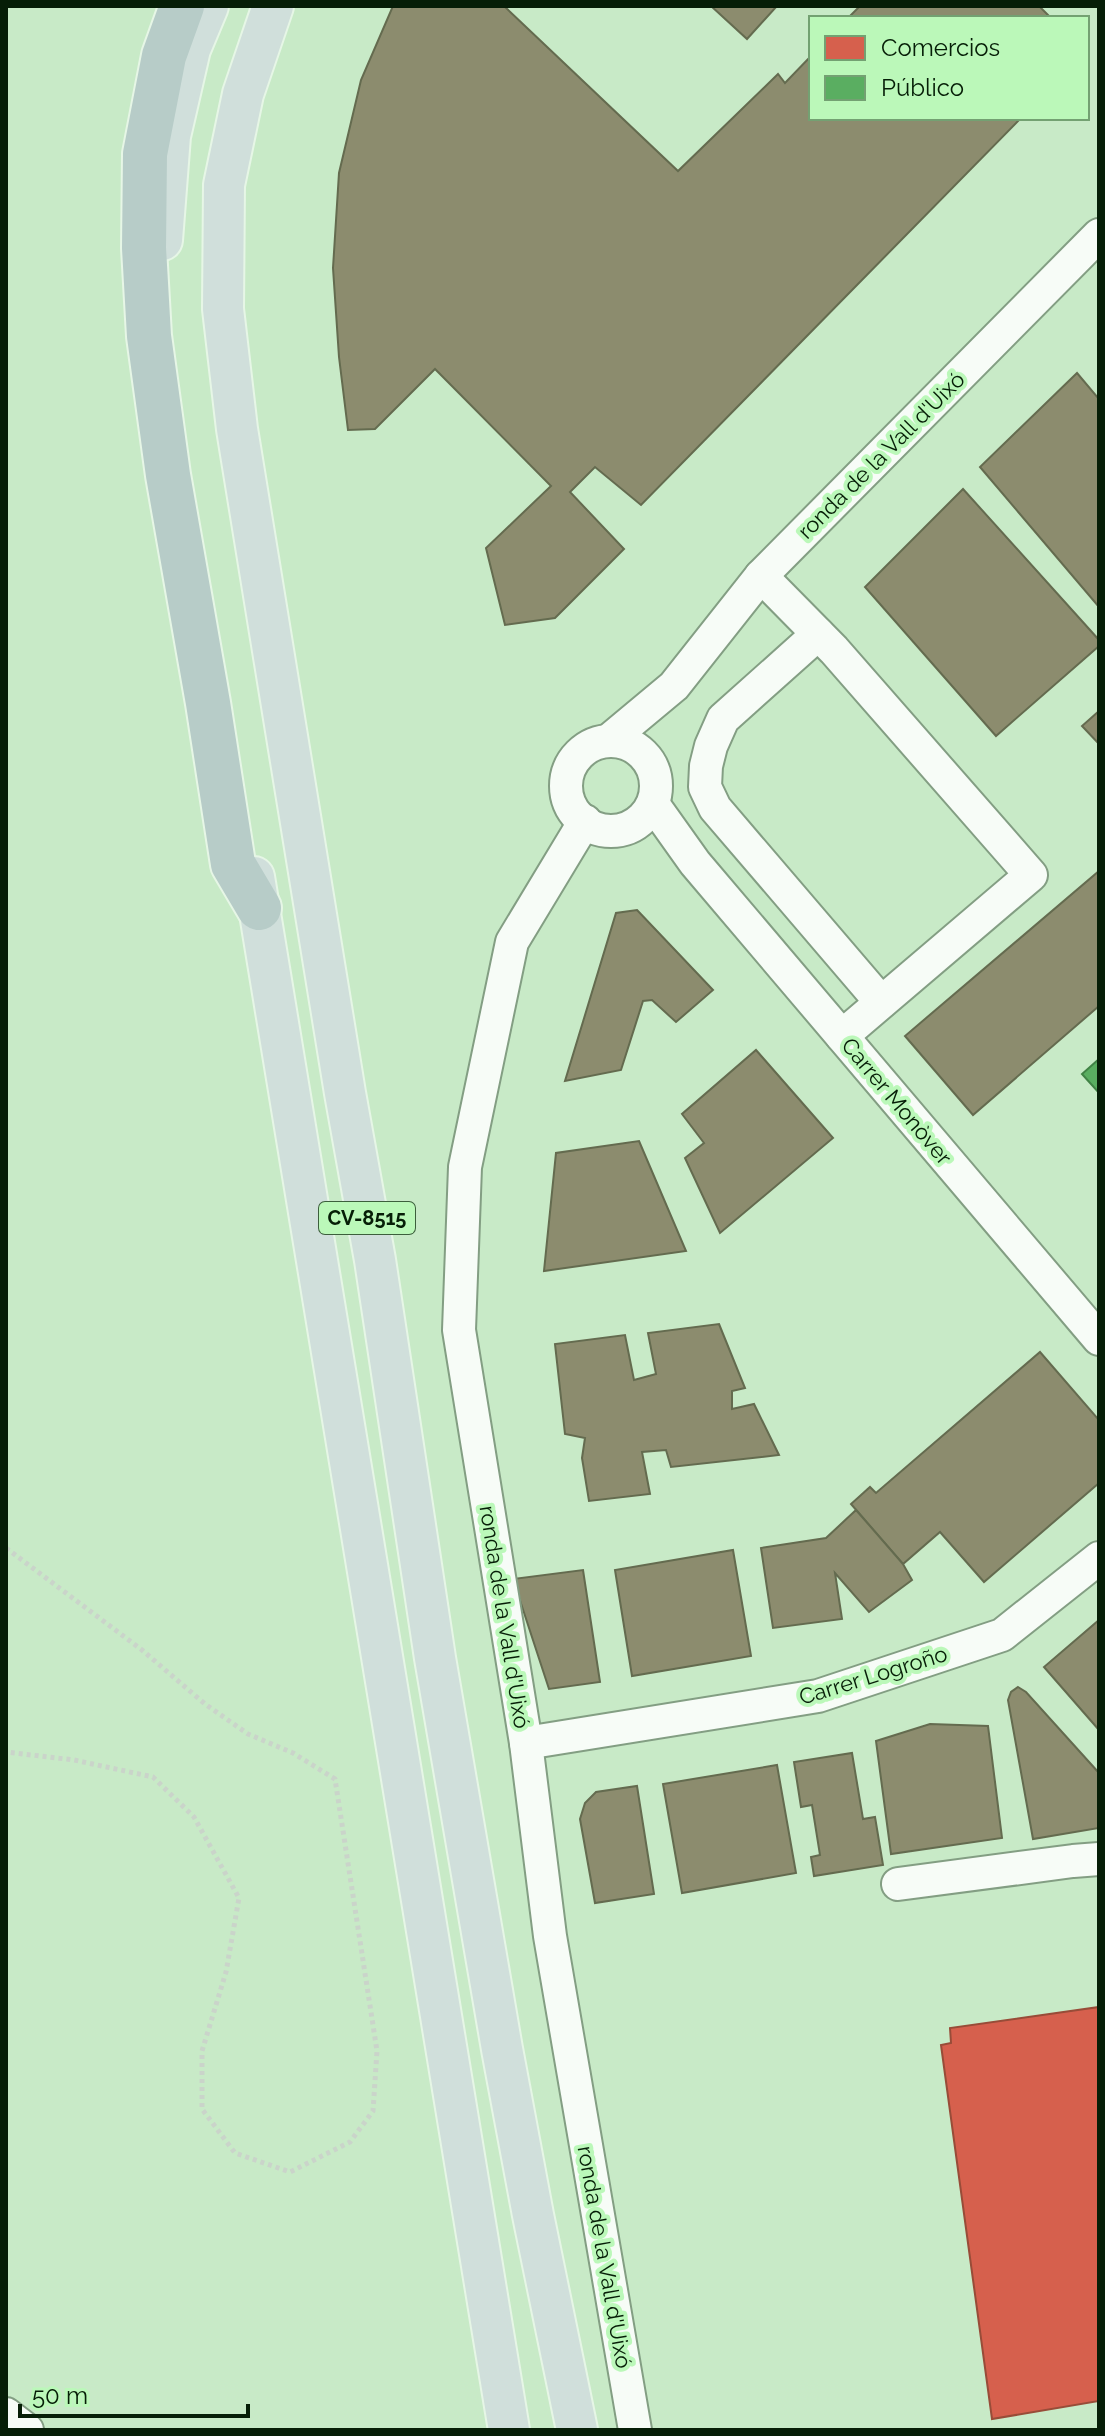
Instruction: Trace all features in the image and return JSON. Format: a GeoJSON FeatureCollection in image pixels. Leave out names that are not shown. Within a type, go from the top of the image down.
{"type":"FeatureCollection","features":[{"type":"Feature","properties":{"kind":"highway"},"geometry":{"type":"LineString","coordinates":[[182,6],[164,56],[145,154],[144,248],[149,336],[168,475],[233,864],[259,908]]}},
{"type":"Feature","properties":{"kind":"main road","name":"CV-8515"},"geometry":{"type":"LineString","coordinates":[[208,6],[190,49],[170,136],[163,258],[169,362],[232,722],[259,908],[509,2430]]}},
{"type":"Feature","properties":{"kind":"main road","name":"CV-8515"},"geometry":{"type":"LineString","coordinates":[[273,6],[243,94],[224,185],[223,309],[237,429],[379,1289],[435,1658],[502,2049],[577,2430]]}},
{"type":"Feature","properties":{"kind":"street","name":"ronda de la Vall d'Uixó"},"geometry":{"type":"LineString","coordinates":[[608,741],[674,686],[761,576],[1099,235]]}},
{"type":"Feature","properties":{"kind":"street"},"geometry":{"type":"LineString","coordinates":[[761,576],[818,634],[1031,875],[842,1036]]}},
{"type":"Feature","properties":{"kind":"street"},"geometry":{"type":"LineString","coordinates":[[818,634],[723,719],[711,746],[705,787],[715,808],[881,1002]]}},
{"type":"Feature","properties":{"kind":"street","name":"ronda de la Vall d'Uixó"},"geometry":{"type":"LineString","coordinates":[[649,760],[662,711],[674,686]]}},
{"type":"Feature","properties":{"kind":"street"},"geometry":{"type":"LineString","coordinates":[[623,742],[649,760],[655,773],[656,789],[642,815],[618,830],[604,830],[578,817],[570,805],[567,777],[572,763],[581,752],[593,744],[623,742]]}},
{"type":"Feature","properties":{"kind":"street","name":"Carrer Monòver"},"geometry":{"type":"LineString","coordinates":[[642,815],[695,863],[1099,1339]]}},
{"type":"Feature","properties":{"kind":"street","name":"ronda de la Vall d'Uixó"},"geometry":{"type":"LineString","coordinates":[[585,821],[512,942],[465,1167],[459,1330],[526,1743],[550,1936],[635,2430]]}},
{"type":"Feature","properties":{"kind":"street","name":"Carrer Logroño"},"geometry":{"type":"LineString","coordinates":[[526,1743],[818,1696],[1002,1635],[1099,1558]]}},
{"type":"Feature","properties":{"kind":"street"},"geometry":{"type":"LineString","coordinates":[[898,1884],[1099,1859]]}},
{"type":"Feature","properties":{"kind":"street"},"geometry":{"type":"LineString","coordinates":[[6,2414],[27,2430]]}},
{"type":"Feature","properties":{"kind":"path"},"geometry":{"type":"LineString","coordinates":[[6,1548],[248,1734],[293,1753],[335,1779],[377,2051],[373,2111],[350,2142],[290,2172],[235,2153],[202,2109],[202,2051],[226,1972],[239,1898],[194,1817],[153,1777],[74,1760],[6,1752]]}},
{"type":"Feature","properties":{"kind":"building: Comercios"},"geometry":{"type":"Polygon","coordinates":[[[1099,2007],[1099,2401],[992,2419],[941,2045],[951,2043],[950,2028],[1099,2007]]]}},
{"type":"Feature","properties":{"kind":"building: Público"},"geometry":{"type":"Polygon","coordinates":[[[1099,1059],[1099,1093],[1082,1074],[1099,1059]]]}},
{"type":"Feature","properties":{"kind":"building: Industria"},"geometry":{"type":"Polygon","coordinates":[[[393,6],[504,6],[678,171],[778,74],[785,83],[809,58],[809,120],[1019,120],[641,505],[595,467],[570,492],[624,549],[555,618],[505,625],[486,548],[551,486],[435,369],[375,429],[348,430],[333,268],[339,173],[361,80],[393,6]]]}},
{"type":"Feature","properties":{"kind":"building: Industria"},"geometry":{"type":"Polygon","coordinates":[[[711,6],[777,6],[747,39],[711,6]]]}},
{"type":"Feature","properties":{"kind":"building: Industria"},"geometry":{"type":"Polygon","coordinates":[[[860,6],[1039,6],[1049,16],[850,16],[860,6]]]}},
{"type":"Feature","properties":{"kind":"building: Industria"},"geometry":{"type":"Polygon","coordinates":[[[1077,373],[1099,399],[1099,607],[980,467],[1077,373]]]}},
{"type":"Feature","properties":{"kind":"building: Industria"},"geometry":{"type":"Polygon","coordinates":[[[963,489],[1099,640],[1099,646],[996,736],[865,587],[963,489]]]}},
{"type":"Feature","properties":{"kind":"building: Industria"},"geometry":{"type":"Polygon","coordinates":[[[1099,711],[1099,744],[1082,726],[1099,711]]]}},
{"type":"Feature","properties":{"kind":"building: Industria"},"geometry":{"type":"Polygon","coordinates":[[[1099,871],[1099,1006],[973,1115],[905,1036],[1099,871]]]}},
{"type":"Feature","properties":{"kind":"building: Industria"},"geometry":{"type":"Polygon","coordinates":[[[637,910],[713,990],[676,1022],[652,1000],[643,1001],[621,1070],[565,1081],[616,913],[637,910]]]}},
{"type":"Feature","properties":{"kind":"building: Industria"},"geometry":{"type":"Polygon","coordinates":[[[756,1050],[833,1138],[720,1233],[685,1158],[704,1143],[682,1114],[756,1050]]]}},
{"type":"Feature","properties":{"kind":"building: Industria"},"geometry":{"type":"Polygon","coordinates":[[[639,1141],[686,1251],[544,1271],[556,1153],[639,1141]]]}},
{"type":"Feature","properties":{"kind":"building: Industria"},"geometry":{"type":"Polygon","coordinates":[[[719,1324],[745,1388],[732,1391],[732,1409],[754,1404],[779,1455],[671,1467],[666,1450],[642,1452],[650,1494],[589,1501],[582,1458],[585,1438],[565,1434],[555,1344],[625,1335],[634,1380],[656,1374],[648,1333],[719,1324]]]}},
{"type":"Feature","properties":{"kind":"building: Industria"},"geometry":{"type":"Polygon","coordinates":[[[1040,1352],[1099,1420],[1099,1483],[984,1582],[940,1532],[903,1564],[851,1504],[870,1487],[876,1493],[1040,1352]]]}},
{"type":"Feature","properties":{"kind":"building: Industria"},"geometry":{"type":"Polygon","coordinates":[[[856,1510],[903,1564],[912,1580],[869,1612],[835,1573],[842,1619],[773,1628],[761,1548],[826,1538],[856,1510]]]}},
{"type":"Feature","properties":{"kind":"building: Industria"},"geometry":{"type":"Polygon","coordinates":[[[733,1550],[751,1656],[632,1676],[615,1570],[733,1550]]]}},
{"type":"Feature","properties":{"kind":"building: Industria"},"geometry":{"type":"Polygon","coordinates":[[[583,1570],[600,1682],[549,1689],[513,1579],[583,1570]]]}},
{"type":"Feature","properties":{"kind":"building: Industria"},"geometry":{"type":"Polygon","coordinates":[[[1099,1620],[1099,1730],[1044,1667],[1099,1620]]]}},
{"type":"Feature","properties":{"kind":"building: Industria"},"geometry":{"type":"Polygon","coordinates":[[[1018,1687],[1099,1773],[1099,1828],[1033,1839],[1008,1700],[1011,1692],[1018,1687]]]}},
{"type":"Feature","properties":{"kind":"building: Industria"},"geometry":{"type":"Polygon","coordinates":[[[930,1724],[988,1726],[1002,1838],[891,1854],[876,1741],[930,1724]]]}},
{"type":"Feature","properties":{"kind":"building: Industria"},"geometry":{"type":"Polygon","coordinates":[[[852,1753],[863,1819],[875,1817],[883,1865],[814,1876],[811,1857],[820,1855],[812,1805],[801,1807],[794,1762],[852,1753]]]}},
{"type":"Feature","properties":{"kind":"building: Industria"},"geometry":{"type":"Polygon","coordinates":[[[777,1765],[796,1873],[682,1893],[663,1784],[777,1765]]]}},
{"type":"Feature","properties":{"kind":"building: Industria"},"geometry":{"type":"Polygon","coordinates":[[[637,1786],[654,1894],[595,1903],[580,1819],[585,1803],[596,1792],[637,1786]]]}}]}
